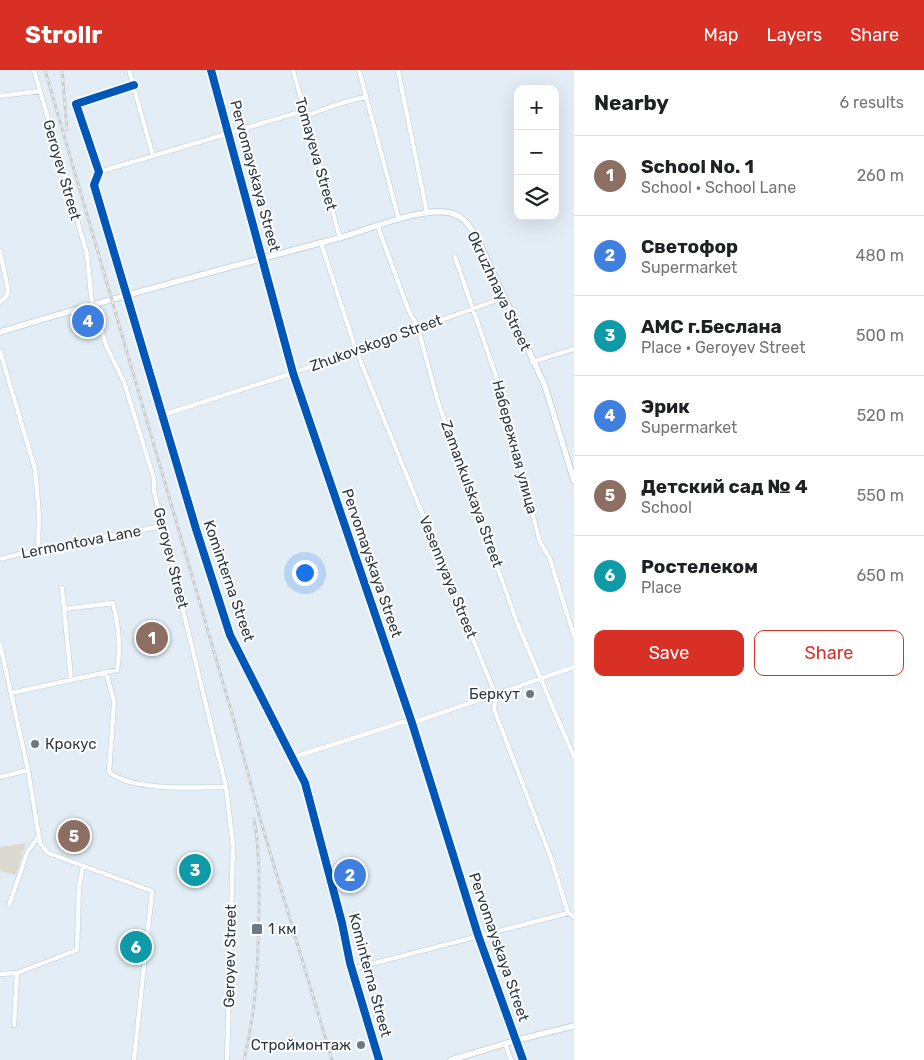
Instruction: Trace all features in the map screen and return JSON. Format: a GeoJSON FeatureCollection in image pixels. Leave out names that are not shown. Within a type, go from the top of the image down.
{"type":"FeatureCollection","features":[{"type":"Feature","properties":{"kind":"street","name":"Geroyev Street"},"geometry":{"type":"LineString","coordinates":[[34,70],[87,254],[92,304],[107,347],[119,368],[154,479],[154,491],[226,787],[233,846],[227,1060]]}},
{"type":"Feature","properties":{"kind":"street"},"geometry":{"type":"LineString","coordinates":[[129,70],[153,156]]}},
{"type":"Feature","properties":{"kind":"street","name":"Pervomayskaya Street"},"geometry":{"type":"LineString","coordinates":[[212,70],[293,373],[412,723],[478,935],[523,1060]]}},
{"type":"Feature","properties":{"kind":"street","name":"Tomayeva Street"},"geometry":{"type":"LineString","coordinates":[[293,70],[303,114],[340,238]]}},
{"type":"Feature","properties":{"kind":"street"},"geometry":{"type":"LineString","coordinates":[[359,70],[399,220]]}},
{"type":"Feature","properties":{"kind":"street"},"geometry":{"type":"LineString","coordinates":[[398,70],[426,213]]}},
{"type":"Feature","properties":{"kind":"street","name":"Kominterna Street"},"geometry":{"type":"LineString","coordinates":[[134,85],[76,104],[99,172],[94,185],[196,529],[230,635],[294,757],[305,783],[342,923],[352,969],[379,1060]]}},
{"type":"Feature","properties":{"kind":"street"},"geometry":{"type":"LineString","coordinates":[[0,96],[40,91]]}},
{"type":"Feature","properties":{"kind":"street"},"geometry":{"type":"LineString","coordinates":[[99,172],[229,132],[327,109],[341,101],[366,97]]}},
{"type":"Feature","properties":{"kind":"street","name":"Okruzhnaya Street"},"geometry":{"type":"LineString","coordinates":[[0,332],[92,304],[340,238],[399,220],[426,213],[447,212],[464,220],[478,240],[532,362],[545,386],[574,481]]}},
{"type":"Feature","properties":{"kind":"street","name":"Zamankulskaya Street"},"geometry":{"type":"LineString","coordinates":[[378,227],[408,309],[418,328],[438,402],[540,681],[574,757]]}},
{"type":"Feature","properties":{"kind":"street","name":"Vesennyaya Street"},"geometry":{"type":"LineString","coordinates":[[321,243],[356,350],[496,696],[494,709],[551,858],[568,912]]}},
{"type":"Feature","properties":{"kind":"street"},"geometry":{"type":"LineString","coordinates":[[0,251],[8,289],[7,296],[0,302]]}},
{"type":"Feature","properties":{"kind":"street","name":"Набережная улица"},"geometry":{"type":"LineString","coordinates":[[455,257],[506,405],[540,542],[550,559],[574,636]]}},
{"type":"Feature","properties":{"kind":"street","name":"Zhukovskogo Street"},"geometry":{"type":"LineString","coordinates":[[163,415],[293,373],[503,298]]}},
{"type":"Feature","properties":{"kind":"street"},"geometry":{"type":"LineString","coordinates":[[532,362],[574,349]]}},
{"type":"Feature","properties":{"kind":"street"},"geometry":{"type":"LineString","coordinates":[[0,351],[34,469],[39,514],[38,549]]}},
{"type":"Feature","properties":{"kind":"street","name":"Lermontova Lane"},"geometry":{"type":"LineString","coordinates":[[0,559],[38,549],[163,526]]}},
{"type":"Feature","properties":{"kind":"street"},"geometry":{"type":"LineString","coordinates":[[62,588],[71,679]]}},
{"type":"Feature","properties":{"kind":"street"},"geometry":{"type":"LineString","coordinates":[[11,693],[117,670],[116,616],[113,603],[64,609]]}},
{"type":"Feature","properties":{"kind":"street"},"geometry":{"type":"LineString","coordinates":[[0,644],[28,770],[40,843],[48,853],[152,890],[134,1060]]}},
{"type":"Feature","properties":{"kind":"street"},"geometry":{"type":"LineString","coordinates":[[294,757],[403,722],[412,723],[496,696],[574,667]]}},
{"type":"Feature","properties":{"kind":"street"},"geometry":{"type":"LineString","coordinates":[[106,672],[114,702],[109,772],[116,778],[155,787],[226,787]]}},
{"type":"Feature","properties":{"kind":"street"},"geometry":{"type":"LineString","coordinates":[[0,777],[28,770]]}},
{"type":"Feature","properties":{"kind":"street"},"geometry":{"type":"LineString","coordinates":[[9,905],[28,851],[40,835]]}},
{"type":"Feature","properties":{"kind":"street"},"geometry":{"type":"LineString","coordinates":[[0,974],[17,973],[77,950],[79,886],[83,866]]}},
{"type":"Feature","properties":{"kind":"street"},"geometry":{"type":"LineString","coordinates":[[352,969],[568,912],[574,917]]}},
{"type":"Feature","properties":{"kind":"street"},"geometry":{"type":"LineString","coordinates":[[14,1025],[17,973]]}},
{"type":"Feature","properties":{"kind":"street"},"geometry":{"type":"LineString","coordinates":[[451,1060],[517,1040],[574,1026]]}},
{"type":"Feature","properties":{"kind":"street"},"geometry":{"type":"LineString","coordinates":[[505,1044],[510,1060]]}},
{"type":"Feature","properties":{"kind":"shaded area"},"geometry":{"type":"Polygon","coordinates":[[[26,843],[16,875],[0,871],[0,847],[26,843]]]}},
{"type":"Feature","properties":{"kind":"railway"},"geometry":{"type":"LineString","coordinates":[[45,70],[233,717],[261,822],[332,1060]]}},
{"type":"Feature","properties":{"kind":"railway"},"geometry":{"type":"LineString","coordinates":[[62,70],[67,130]]}},
{"type":"Feature","properties":{"kind":"railway"},"geometry":{"type":"LineString","coordinates":[[244,1060],[254,1006],[258,952],[259,867],[254,819]]}},
{"type":"Feature","properties":{"kind":"cycle path"},"geometry":{"type":"LineString","coordinates":[[211,70],[293,373],[412,723],[478,935],[523,1060]]}},
{"type":"Feature","properties":{"kind":"cycle path"},"geometry":{"type":"LineString","coordinates":[[134,85],[76,104],[99,172],[94,185],[196,529],[230,635],[305,783],[342,923],[350,963],[379,1060]]}},
{"type":"Feature","properties":{"kind":"place","name":"Эрик"},"geometry":{"type":"Point","coordinates":[88,321]}},
{"type":"Feature","properties":{"kind":"place","name":"School No. 1"},"geometry":{"type":"Point","coordinates":[152,638]}},
{"type":"Feature","properties":{"kind":"place","name":"Беркут"},"geometry":{"type":"Point","coordinates":[530,694]}},
{"type":"Feature","properties":{"kind":"place","name":"Крокус"},"geometry":{"type":"Point","coordinates":[35,744]}},
{"type":"Feature","properties":{"kind":"place","name":"Детский сад № 4"},"geometry":{"type":"Point","coordinates":[74,836]}},
{"type":"Feature","properties":{"kind":"place","name":"АМС г.Беслана"},"geometry":{"type":"Point","coordinates":[195,870]}},
{"type":"Feature","properties":{"kind":"place","name":"Светофор"},"geometry":{"type":"Point","coordinates":[350,875]}},
{"type":"Feature","properties":{"kind":"place","name":"1 км"},"geometry":{"type":"Point","coordinates":[257,929]}},
{"type":"Feature","properties":{"kind":"place","name":"Ростелеком"},"geometry":{"type":"Point","coordinates":[136,947]}},
{"type":"Feature","properties":{"kind":"place","name":"Строймонтаж"},"geometry":{"type":"Point","coordinates":[361,1045]}}]}
